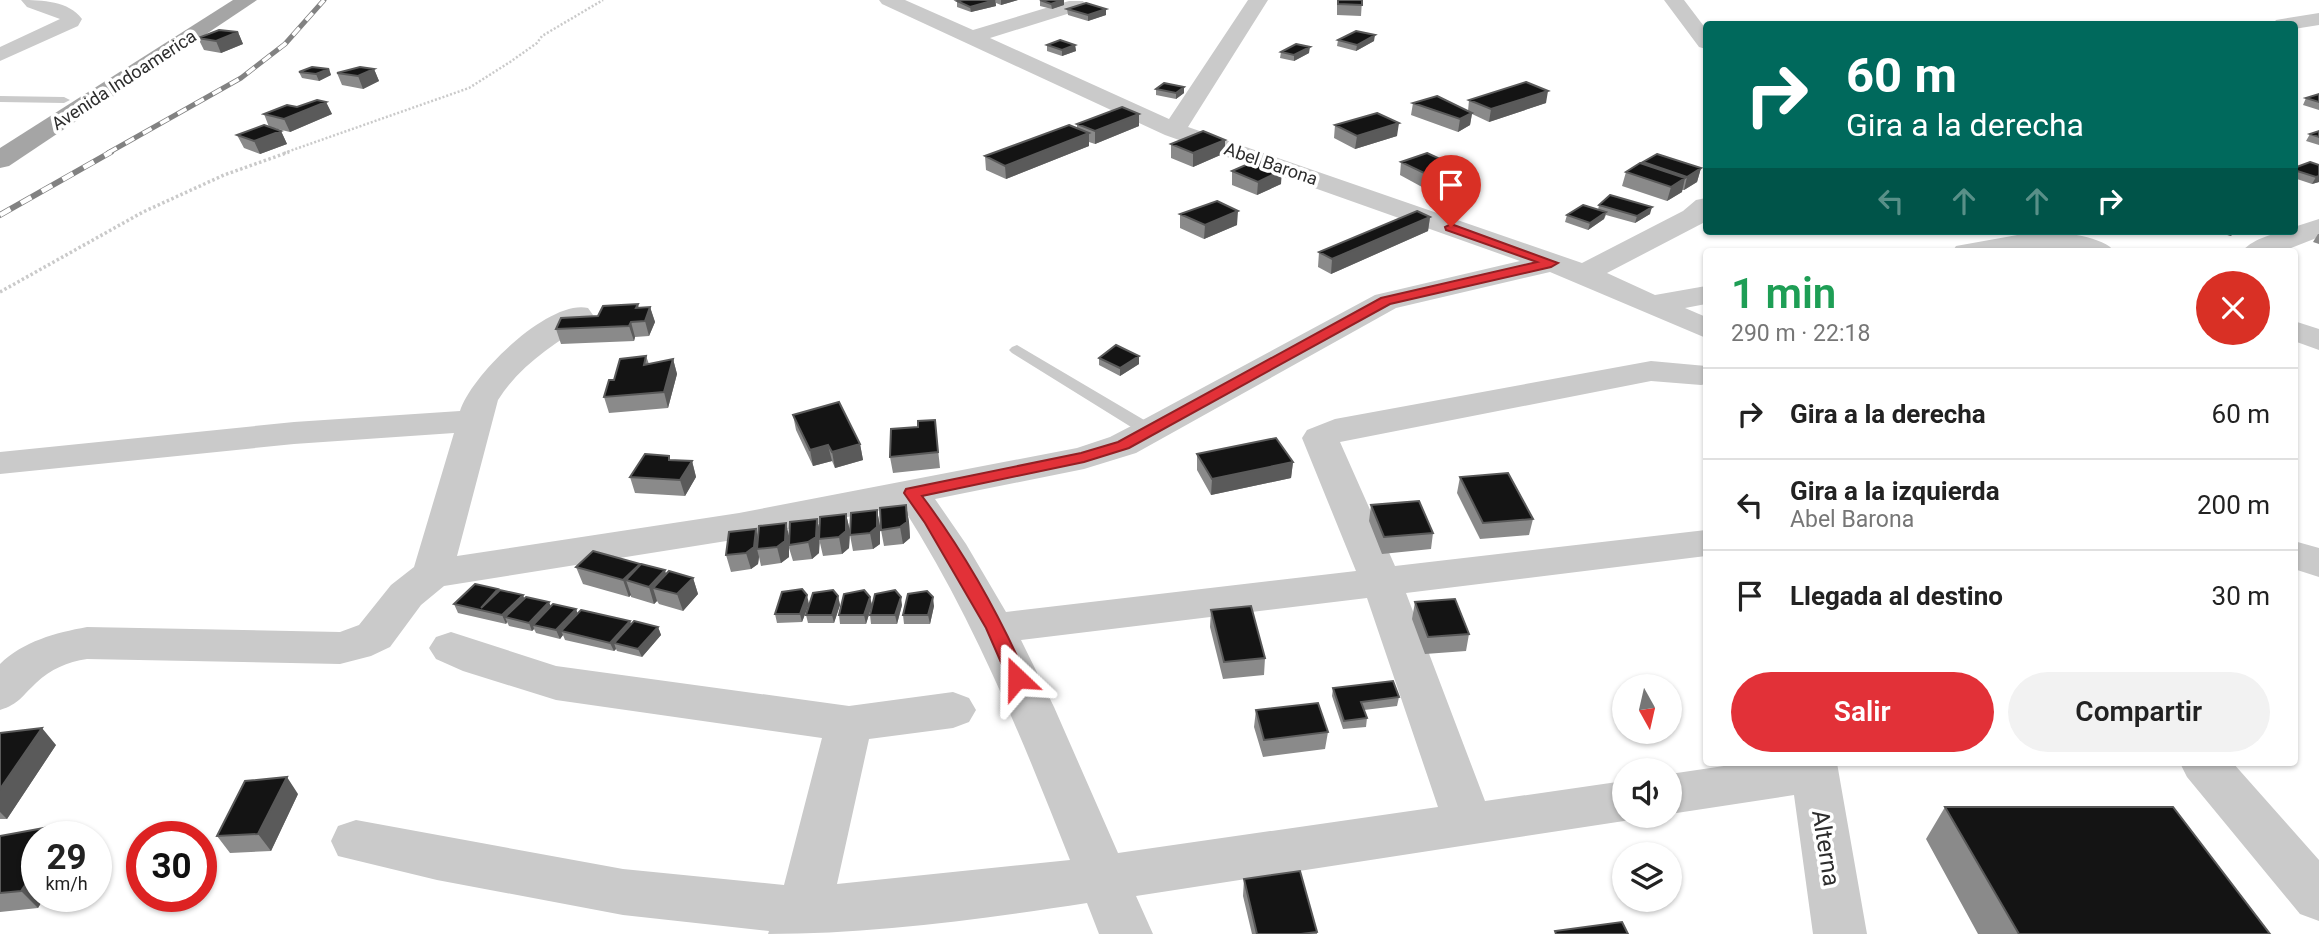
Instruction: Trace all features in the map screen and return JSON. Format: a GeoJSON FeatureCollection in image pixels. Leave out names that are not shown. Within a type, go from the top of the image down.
{"type":"FeatureCollection","features":[{"type":"Feature","properties":{"kind":"main road","name":"Avenida Indoamerica"},"geometry":{"type":"LineString","coordinates":[[0,139],[225,0]]}},
{"type":"Feature","properties":{"kind":"main road","name":"Avenida Indoamerica"},"geometry":{"type":"LineString","coordinates":[[0,160],[247,0]]}},
{"type":"Feature","properties":{"kind":"street"},"geometry":{"type":"LineString","coordinates":[[0,55],[71,22],[72,19],[66,14],[34,4],[31,0]]}},
{"type":"Feature","properties":{"kind":"street","name":"Abel Barona"},"geometry":{"type":"LineString","coordinates":[[889,0],[942,23],[968,27],[1174,130],[1568,269],[1654,304],[1694,324]]}},
{"type":"Feature","properties":{"kind":"street"},"geometry":{"type":"LineString","coordinates":[[1004,7],[1029,0]]}},
{"type":"Feature","properties":{"kind":"street"},"geometry":{"type":"LineString","coordinates":[[1174,130],[1258,0]]}},
{"type":"Feature","properties":{"kind":"street"},"geometry":{"type":"LineString","coordinates":[[1674,0],[1703,39]]}},
{"type":"Feature","properties":{"kind":"street"},"geometry":{"type":"LineString","coordinates":[[968,27],[1076,5]]}},
{"type":"Feature","properties":{"kind":"street"},"geometry":{"type":"LineString","coordinates":[[2298,22],[2319,19]]}},
{"type":"Feature","properties":{"kind":"street"},"geometry":{"type":"LineString","coordinates":[[0,694],[20,669],[39,655],[63,646],[88,643],[340,648],[366,643],[383,631],[408,592],[432,574],[739,526],[1084,458],[1123,445],[1150,431],[1386,301],[1568,269],[1693,217],[1703,209]]}},
{"type":"Feature","properties":{"kind":"street"},"geometry":{"type":"LineString","coordinates":[[2266,248],[2319,227]]}},
{"type":"Feature","properties":{"kind":"street"},"geometry":{"type":"LineString","coordinates":[[1985,248],[2027,239],[2054,238],[2088,248]]}},
{"type":"Feature","properties":{"kind":"street"},"geometry":{"type":"LineString","coordinates":[[1654,304],[1703,296]]}},
{"type":"Feature","properties":{"kind":"street"},"geometry":{"type":"LineString","coordinates":[[432,574],[473,421],[493,378],[520,351],[577,315]]}},
{"type":"Feature","properties":{"kind":"street"},"geometry":{"type":"LineString","coordinates":[[1694,324],[1703,375]]}},
{"type":"Feature","properties":{"kind":"street"},"geometry":{"type":"LineString","coordinates":[[2298,332],[2319,340]]}},
{"type":"Feature","properties":{"kind":"street"},"geometry":{"type":"LineString","coordinates":[[1469,824],[1382,583],[1320,438],[1335,430],[1651,372],[1703,381]]}},
{"type":"Feature","properties":{"kind":"street"},"geometry":{"type":"LineString","coordinates":[[0,463],[294,433],[473,421]]}},
{"type":"Feature","properties":{"kind":"street"},"geometry":{"type":"LineString","coordinates":[[912,493],[932,520],[996,628],[1126,934]]}},
{"type":"Feature","properties":{"kind":"street"},"geometry":{"type":"LineString","coordinates":[[996,628],[1703,543]]}},
{"type":"Feature","properties":{"kind":"street"},"geometry":{"type":"LineString","coordinates":[[2298,555],[2319,563]]}},
{"type":"Feature","properties":{"kind":"street"},"geometry":{"type":"LineString","coordinates":[[451,648],[480,660],[556,683],[849,724],[953,710]]}},
{"type":"Feature","properties":{"kind":"street"},"geometry":{"type":"LineString","coordinates":[[799,922],[849,724]]}},
{"type":"Feature","properties":{"kind":"street"},"geometry":{"type":"LineString","coordinates":[[2207,766],[2319,898]]}},
{"type":"Feature","properties":{"kind":"street"},"geometry":{"type":"LineString","coordinates":[[1682,792],[1813,767]]}},
{"type":"Feature","properties":{"kind":"street","name":"Alterna"},"geometry":{"type":"LineString","coordinates":[[1813,767],[1840,934]]}},
{"type":"Feature","properties":{"kind":"street"},"geometry":{"type":"LineString","coordinates":[[356,841],[437,859],[799,922],[1612,803]]}},
{"type":"Feature","properties":{"kind":"lane"},"geometry":{"type":"LineString","coordinates":[[0,99],[64,100]]}},
{"type":"Feature","properties":{"kind":"lane"},"geometry":{"type":"LineString","coordinates":[[1017,350],[1150,431]]}},
{"type":"Feature","properties":{"kind":"path"},"geometry":{"type":"LineString","coordinates":[[0,292],[142,212],[224,175],[423,103],[444,100],[482,82],[537,43],[542,36],[603,0]]}},
{"type":"Feature","properties":{"kind":"building"},"geometry":{"type":"Polygon","coordinates":[[[995,0],[970,7],[957,1],[995,0]]]}},
{"type":"Feature","properties":{"kind":"building"},"geometry":{"type":"Polygon","coordinates":[[[1040,0],[1062,0],[1051,4],[1040,0]]]}},
{"type":"Feature","properties":{"kind":"building"},"geometry":{"type":"Polygon","coordinates":[[[1338,0],[1362,0],[1362,5],[1338,4],[1338,0]]]}},
{"type":"Feature","properties":{"kind":"building"},"geometry":{"type":"Polygon","coordinates":[[[1086,3],[1106,9],[1088,15],[1067,9],[1086,3]]]}},
{"type":"Feature","properties":{"kind":"building"},"geometry":{"type":"Polygon","coordinates":[[[219,30],[238,32],[216,41],[198,38],[219,30]]]}},
{"type":"Feature","properties":{"kind":"building"},"geometry":{"type":"Polygon","coordinates":[[[1356,31],[1375,35],[1357,45],[1338,40],[1356,31]]]}},
{"type":"Feature","properties":{"kind":"building"},"geometry":{"type":"Polygon","coordinates":[[[1060,40],[1075,45],[1062,50],[1047,45],[1060,40]]]}},
{"type":"Feature","properties":{"kind":"building"},"geometry":{"type":"Polygon","coordinates":[[[1296,44],[1310,47],[1294,55],[1281,52],[1296,44]]]}},
{"type":"Feature","properties":{"kind":"building"},"geometry":{"type":"Polygon","coordinates":[[[312,67],[329,69],[316,74],[299,72],[312,67]]]}},
{"type":"Feature","properties":{"kind":"building"},"geometry":{"type":"Polygon","coordinates":[[[360,67],[374,69],[358,76],[337,73],[360,67]]]}},
{"type":"Feature","properties":{"kind":"building"},"geometry":{"type":"Polygon","coordinates":[[[1526,82],[1548,91],[1491,109],[1469,100],[1526,82]]]}},
{"type":"Feature","properties":{"kind":"building"},"geometry":{"type":"Polygon","coordinates":[[[1164,83],[1184,87],[1176,93],[1156,89],[1164,83]]]}},
{"type":"Feature","properties":{"kind":"building"},"geometry":{"type":"Polygon","coordinates":[[[2319,94],[2319,102],[2306,98],[2319,94]]]}},
{"type":"Feature","properties":{"kind":"building"},"geometry":{"type":"Polygon","coordinates":[[[1437,96],[1472,113],[1460,119],[1413,103],[1437,96]]]}},
{"type":"Feature","properties":{"kind":"building"},"geometry":{"type":"Polygon","coordinates":[[[317,100],[326,102],[284,119],[264,114],[287,105],[297,107],[317,100]]]}},
{"type":"Feature","properties":{"kind":"building"},"geometry":{"type":"Polygon","coordinates":[[[1122,107],[1139,114],[1095,131],[1077,124],[1122,107]]]}},
{"type":"Feature","properties":{"kind":"building"},"geometry":{"type":"Polygon","coordinates":[[[1377,113],[1399,123],[1357,136],[1335,125],[1377,113]]]}},
{"type":"Feature","properties":{"kind":"building"},"geometry":{"type":"Polygon","coordinates":[[[264,125],[281,131],[254,141],[237,135],[264,125]]]}},
{"type":"Feature","properties":{"kind":"building"},"geometry":{"type":"Polygon","coordinates":[[[1069,125],[1089,133],[1005,166],[985,156],[1069,125]]]}},
{"type":"Feature","properties":{"kind":"building"},"geometry":{"type":"Polygon","coordinates":[[[1203,131],[1225,140],[1193,153],[1171,144],[1203,131]]]}},
{"type":"Feature","properties":{"kind":"building"},"geometry":{"type":"Polygon","coordinates":[[[1427,153],[1451,164],[1424,173],[1401,162],[1427,153]]]}},
{"type":"Feature","properties":{"kind":"building"},"geometry":{"type":"Polygon","coordinates":[[[1657,154],[1701,168],[1687,177],[1643,162],[1657,154]]]}},
{"type":"Feature","properties":{"kind":"building"},"geometry":{"type":"Polygon","coordinates":[[[1257,160],[1282,170],[1258,182],[1232,171],[1257,160]]]}},
{"type":"Feature","properties":{"kind":"building"},"geometry":{"type":"Polygon","coordinates":[[[2310,162],[2319,165],[2319,176],[2298,171],[2298,166],[2310,162]]]}},
{"type":"Feature","properties":{"kind":"building"},"geometry":{"type":"Polygon","coordinates":[[[1640,163],[1685,178],[1671,187],[1626,172],[1640,163]]]}},
{"type":"Feature","properties":{"kind":"building"},"geometry":{"type":"Polygon","coordinates":[[[1610,195],[1652,207],[1637,216],[1599,205],[1610,195]]]}},
{"type":"Feature","properties":{"kind":"building"},"geometry":{"type":"Polygon","coordinates":[[[1217,201],[1238,211],[1205,225],[1180,214],[1217,201]]]}},
{"type":"Feature","properties":{"kind":"building"},"geometry":{"type":"Polygon","coordinates":[[[1583,205],[1606,212],[1590,223],[1567,215],[1583,205]]]}},
{"type":"Feature","properties":{"kind":"building"},"geometry":{"type":"Polygon","coordinates":[[[1417,211],[1430,217],[1332,259],[1319,252],[1417,211]]]}},
{"type":"Feature","properties":{"kind":"building"},"geometry":{"type":"Polygon","coordinates":[[[638,304],[636,308],[650,307],[645,321],[631,322],[629,326],[556,329],[561,318],[598,316],[603,306],[638,304]]]}},
{"type":"Feature","properties":{"kind":"building"},"geometry":{"type":"Polygon","coordinates":[[[1116,345],[1139,356],[1120,368],[1099,358],[1116,345]]]}},
{"type":"Feature","properties":{"kind":"building"},"geometry":{"type":"Polygon","coordinates":[[[646,356],[644,365],[673,359],[664,392],[604,397],[609,380],[614,380],[620,359],[646,356]]]}},
{"type":"Feature","properties":{"kind":"building"},"geometry":{"type":"Polygon","coordinates":[[[839,402],[860,444],[832,452],[828,445],[810,450],[793,415],[839,402]]]}},
{"type":"Feature","properties":{"kind":"building"},"geometry":{"type":"Polygon","coordinates":[[[935,420],[938,452],[890,457],[891,429],[918,427],[918,421],[935,420]]]}},
{"type":"Feature","properties":{"kind":"building"},"geometry":{"type":"Polygon","coordinates":[[[1276,438],[1293,462],[1212,479],[1197,454],[1276,438]]]}},
{"type":"Feature","properties":{"kind":"building"},"geometry":{"type":"Polygon","coordinates":[[[645,454],[669,456],[669,460],[692,461],[680,480],[630,477],[645,454]]]}},
{"type":"Feature","properties":{"kind":"building"},"geometry":{"type":"Polygon","coordinates":[[[1508,473],[1533,519],[1483,523],[1460,477],[1508,473]]]}},
{"type":"Feature","properties":{"kind":"building"},"geometry":{"type":"Polygon","coordinates":[[[1419,501],[1433,533],[1384,537],[1371,505],[1419,501]]]}},
{"type":"Feature","properties":{"kind":"building"},"geometry":{"type":"Polygon","coordinates":[[[906,505],[907,522],[900,527],[881,530],[880,508],[906,505]]]}},
{"type":"Feature","properties":{"kind":"building"},"geometry":{"type":"Polygon","coordinates":[[[877,510],[877,527],[870,533],[850,535],[851,513],[877,510]]]}},
{"type":"Feature","properties":{"kind":"building"},"geometry":{"type":"Polygon","coordinates":[[[846,514],[846,531],[839,537],[819,539],[820,517],[846,514]]]}},
{"type":"Feature","properties":{"kind":"building"},"geometry":{"type":"Polygon","coordinates":[[[817,519],[816,537],[808,542],[789,545],[790,522],[817,519]]]}},
{"type":"Feature","properties":{"kind":"building"},"geometry":{"type":"Polygon","coordinates":[[[786,523],[785,541],[777,547],[757,549],[759,526],[786,523]]]}},
{"type":"Feature","properties":{"kind":"building"},"geometry":{"type":"Polygon","coordinates":[[[756,529],[754,547],[746,553],[726,555],[729,532],[756,529]]]}},
{"type":"Feature","properties":{"kind":"building"},"geometry":{"type":"Polygon","coordinates":[[[593,551],[640,564],[623,580],[576,567],[593,551]]]}},
{"type":"Feature","properties":{"kind":"building"},"geometry":{"type":"Polygon","coordinates":[[[641,564],[665,570],[649,587],[626,580],[641,564]]]}},
{"type":"Feature","properties":{"kind":"building"},"geometry":{"type":"Polygon","coordinates":[[[669,571],[693,578],[677,594],[653,588],[669,571]]]}},
{"type":"Feature","properties":{"kind":"building"},"geometry":{"type":"Polygon","coordinates":[[[475,584],[498,589],[481,608],[500,590],[523,595],[502,615],[454,604],[475,584]]]}},
{"type":"Feature","properties":{"kind":"building"},"geometry":{"type":"Polygon","coordinates":[[[802,589],[807,595],[800,614],[775,614],[782,592],[802,589]]]}},
{"type":"Feature","properties":{"kind":"building"},"geometry":{"type":"Polygon","coordinates":[[[833,590],[838,596],[832,615],[806,615],[813,593],[833,590]]]}},
{"type":"Feature","properties":{"kind":"building"},"geometry":{"type":"Polygon","coordinates":[[[864,590],[870,597],[864,615],[839,615],[844,594],[864,590]]]}},
{"type":"Feature","properties":{"kind":"building"},"geometry":{"type":"Polygon","coordinates":[[[895,590],[901,597],[895,615],[870,615],[875,594],[895,590]]]}},
{"type":"Feature","properties":{"kind":"building"},"geometry":{"type":"Polygon","coordinates":[[[927,591],[933,597],[928,615],[903,615],[908,594],[927,591]]]}},
{"type":"Feature","properties":{"kind":"building"},"geometry":{"type":"Polygon","coordinates":[[[526,597],[549,602],[529,623],[505,617],[526,597]]]}},
{"type":"Feature","properties":{"kind":"building"},"geometry":{"type":"Polygon","coordinates":[[[1455,599],[1469,634],[1428,637],[1415,602],[1455,599]]]}},
{"type":"Feature","properties":{"kind":"building"},"geometry":{"type":"Polygon","coordinates":[[[553,604],[576,609],[556,630],[533,625],[553,604]]]}},
{"type":"Feature","properties":{"kind":"building"},"geometry":{"type":"Polygon","coordinates":[[[1251,606],[1265,658],[1224,662],[1211,610],[1251,606]]]}},
{"type":"Feature","properties":{"kind":"building"},"geometry":{"type":"Polygon","coordinates":[[[581,610],[630,621],[610,643],[561,631],[581,610]]]}},
{"type":"Feature","properties":{"kind":"building"},"geometry":{"type":"Polygon","coordinates":[[[634,621],[658,627],[638,649],[614,643],[634,621]]]}},
{"type":"Feature","properties":{"kind":"building"},"geometry":{"type":"Polygon","coordinates":[[[1393,681],[1399,697],[1361,702],[1367,718],[1344,721],[1333,688],[1393,681]]]}},
{"type":"Feature","properties":{"kind":"building"},"geometry":{"type":"Polygon","coordinates":[[[1318,703],[1328,732],[1264,740],[1256,710],[1318,703]]]}},
{"type":"Feature","properties":{"kind":"building"},"geometry":{"type":"Polygon","coordinates":[[[42,728],[0,789],[0,733],[42,728]]]}},
{"type":"Feature","properties":{"kind":"building"},"geometry":{"type":"Polygon","coordinates":[[[287,777],[258,834],[217,836],[245,781],[287,777]]]}},
{"type":"Feature","properties":{"kind":"building"},"geometry":{"type":"Polygon","coordinates":[[[1945,807],[2173,807],[2270,934],[2019,934],[1945,807]]]}},
{"type":"Feature","properties":{"kind":"building"},"geometry":{"type":"Polygon","coordinates":[[[21,832],[21,891],[0,893],[0,836],[21,832]]]}},
{"type":"Feature","properties":{"kind":"building"},"geometry":{"type":"Polygon","coordinates":[[[1300,871],[1317,932],[1257,934],[1244,879],[1300,871]]]}},
{"type":"Feature","properties":{"kind":"building"},"geometry":{"type":"Polygon","coordinates":[[[1622,922],[1628,934],[1556,934],[1555,931],[1622,922]]]}},
{"type":"Feature","properties":{"kind":"railway"},"geometry":{"type":"LineString","coordinates":[[108,153],[241,78],[285,44],[324,0]]}},
{"type":"Feature","properties":{"kind":"railway"},"geometry":{"type":"LineString","coordinates":[[0,215],[111,152]]}},
{"type":"Feature","properties":{"kind":"route"},"geometry":{"type":"LineString","coordinates":[[1017,678],[996,628],[932,520],[912,493],[1084,458],[1123,445],[1386,301],[1551,263],[1451,227]]}}]}
